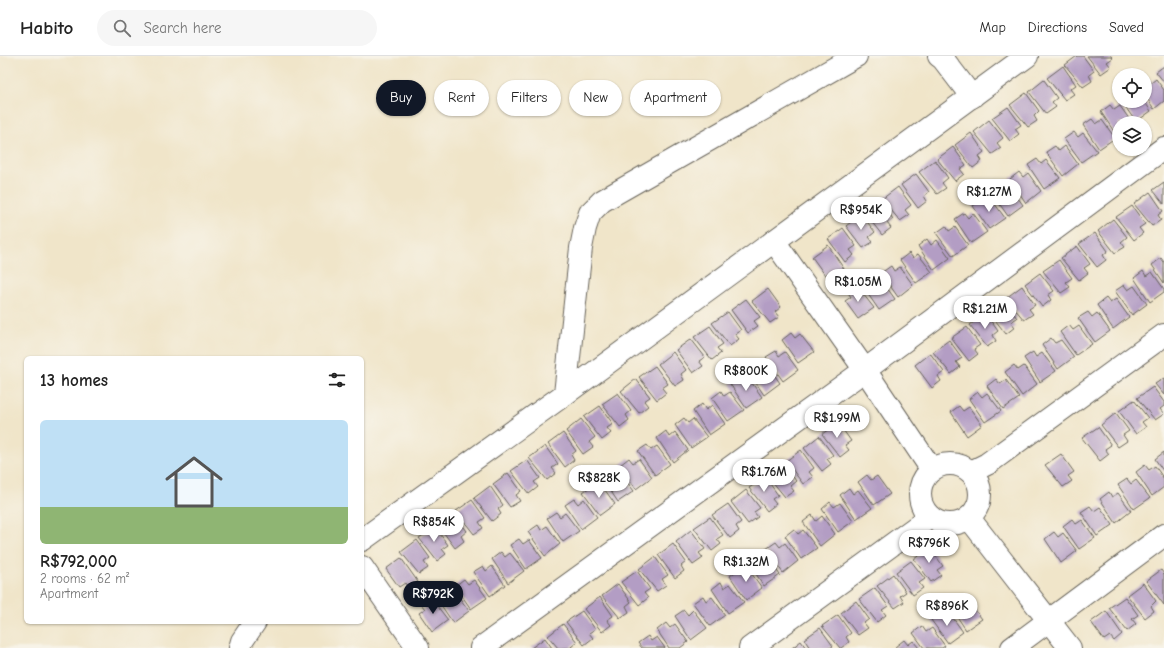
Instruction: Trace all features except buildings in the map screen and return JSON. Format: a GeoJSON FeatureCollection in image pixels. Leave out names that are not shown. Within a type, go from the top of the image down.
{"type":"FeatureCollection","features":[{"type":"Feature","properties":{"kind":"street"},"geometry":{"type":"LineString","coordinates":[[565,394],[581,248],[590,213],[602,201],[856,56]]}},
{"type":"Feature","properties":{"kind":"street"},"geometry":{"type":"LineString","coordinates":[[940,56],[972,97]]}},
{"type":"Feature","properties":{"kind":"street"},"geometry":{"type":"LineString","coordinates":[[364,539],[565,394],[1027,56]]}},
{"type":"Feature","properties":{"kind":"street"},"geometry":{"type":"LineString","coordinates":[[481,648],[864,370],[1164,148]]}},
{"type":"Feature","properties":{"kind":"street"},"geometry":{"type":"LineString","coordinates":[[774,241],[932,470]]}},
{"type":"Feature","properties":{"kind":"street"},"geometry":{"type":"LineString","coordinates":[[971,472],[987,464],[1164,335]]}},
{"type":"Feature","properties":{"kind":"street"},"geometry":{"type":"LineString","coordinates":[[952,464],[962,466],[971,472],[977,480],[981,490],[980,501],[976,510],[969,518],[960,523],[949,525],[930,517],[923,509],[920,499],[921,488],[925,478],[932,470],[941,465],[952,464]]}},
{"type":"Feature","properties":{"kind":"street"},"geometry":{"type":"LineString","coordinates":[[750,648],[930,517]]}},
{"type":"Feature","properties":{"kind":"street"},"geometry":{"type":"LineString","coordinates":[[969,518],[1070,648]]}},
{"type":"Feature","properties":{"kind":"street"},"geometry":{"type":"LineString","coordinates":[[1012,648],[1164,535]]}},
{"type":"Feature","properties":{"kind":"street"},"geometry":{"type":"LineString","coordinates":[[364,570],[418,648]]}},
{"type":"Feature","properties":{"kind":"street"},"geometry":{"type":"LineString","coordinates":[[240,648],[242,641],[254,624]]}}]}
